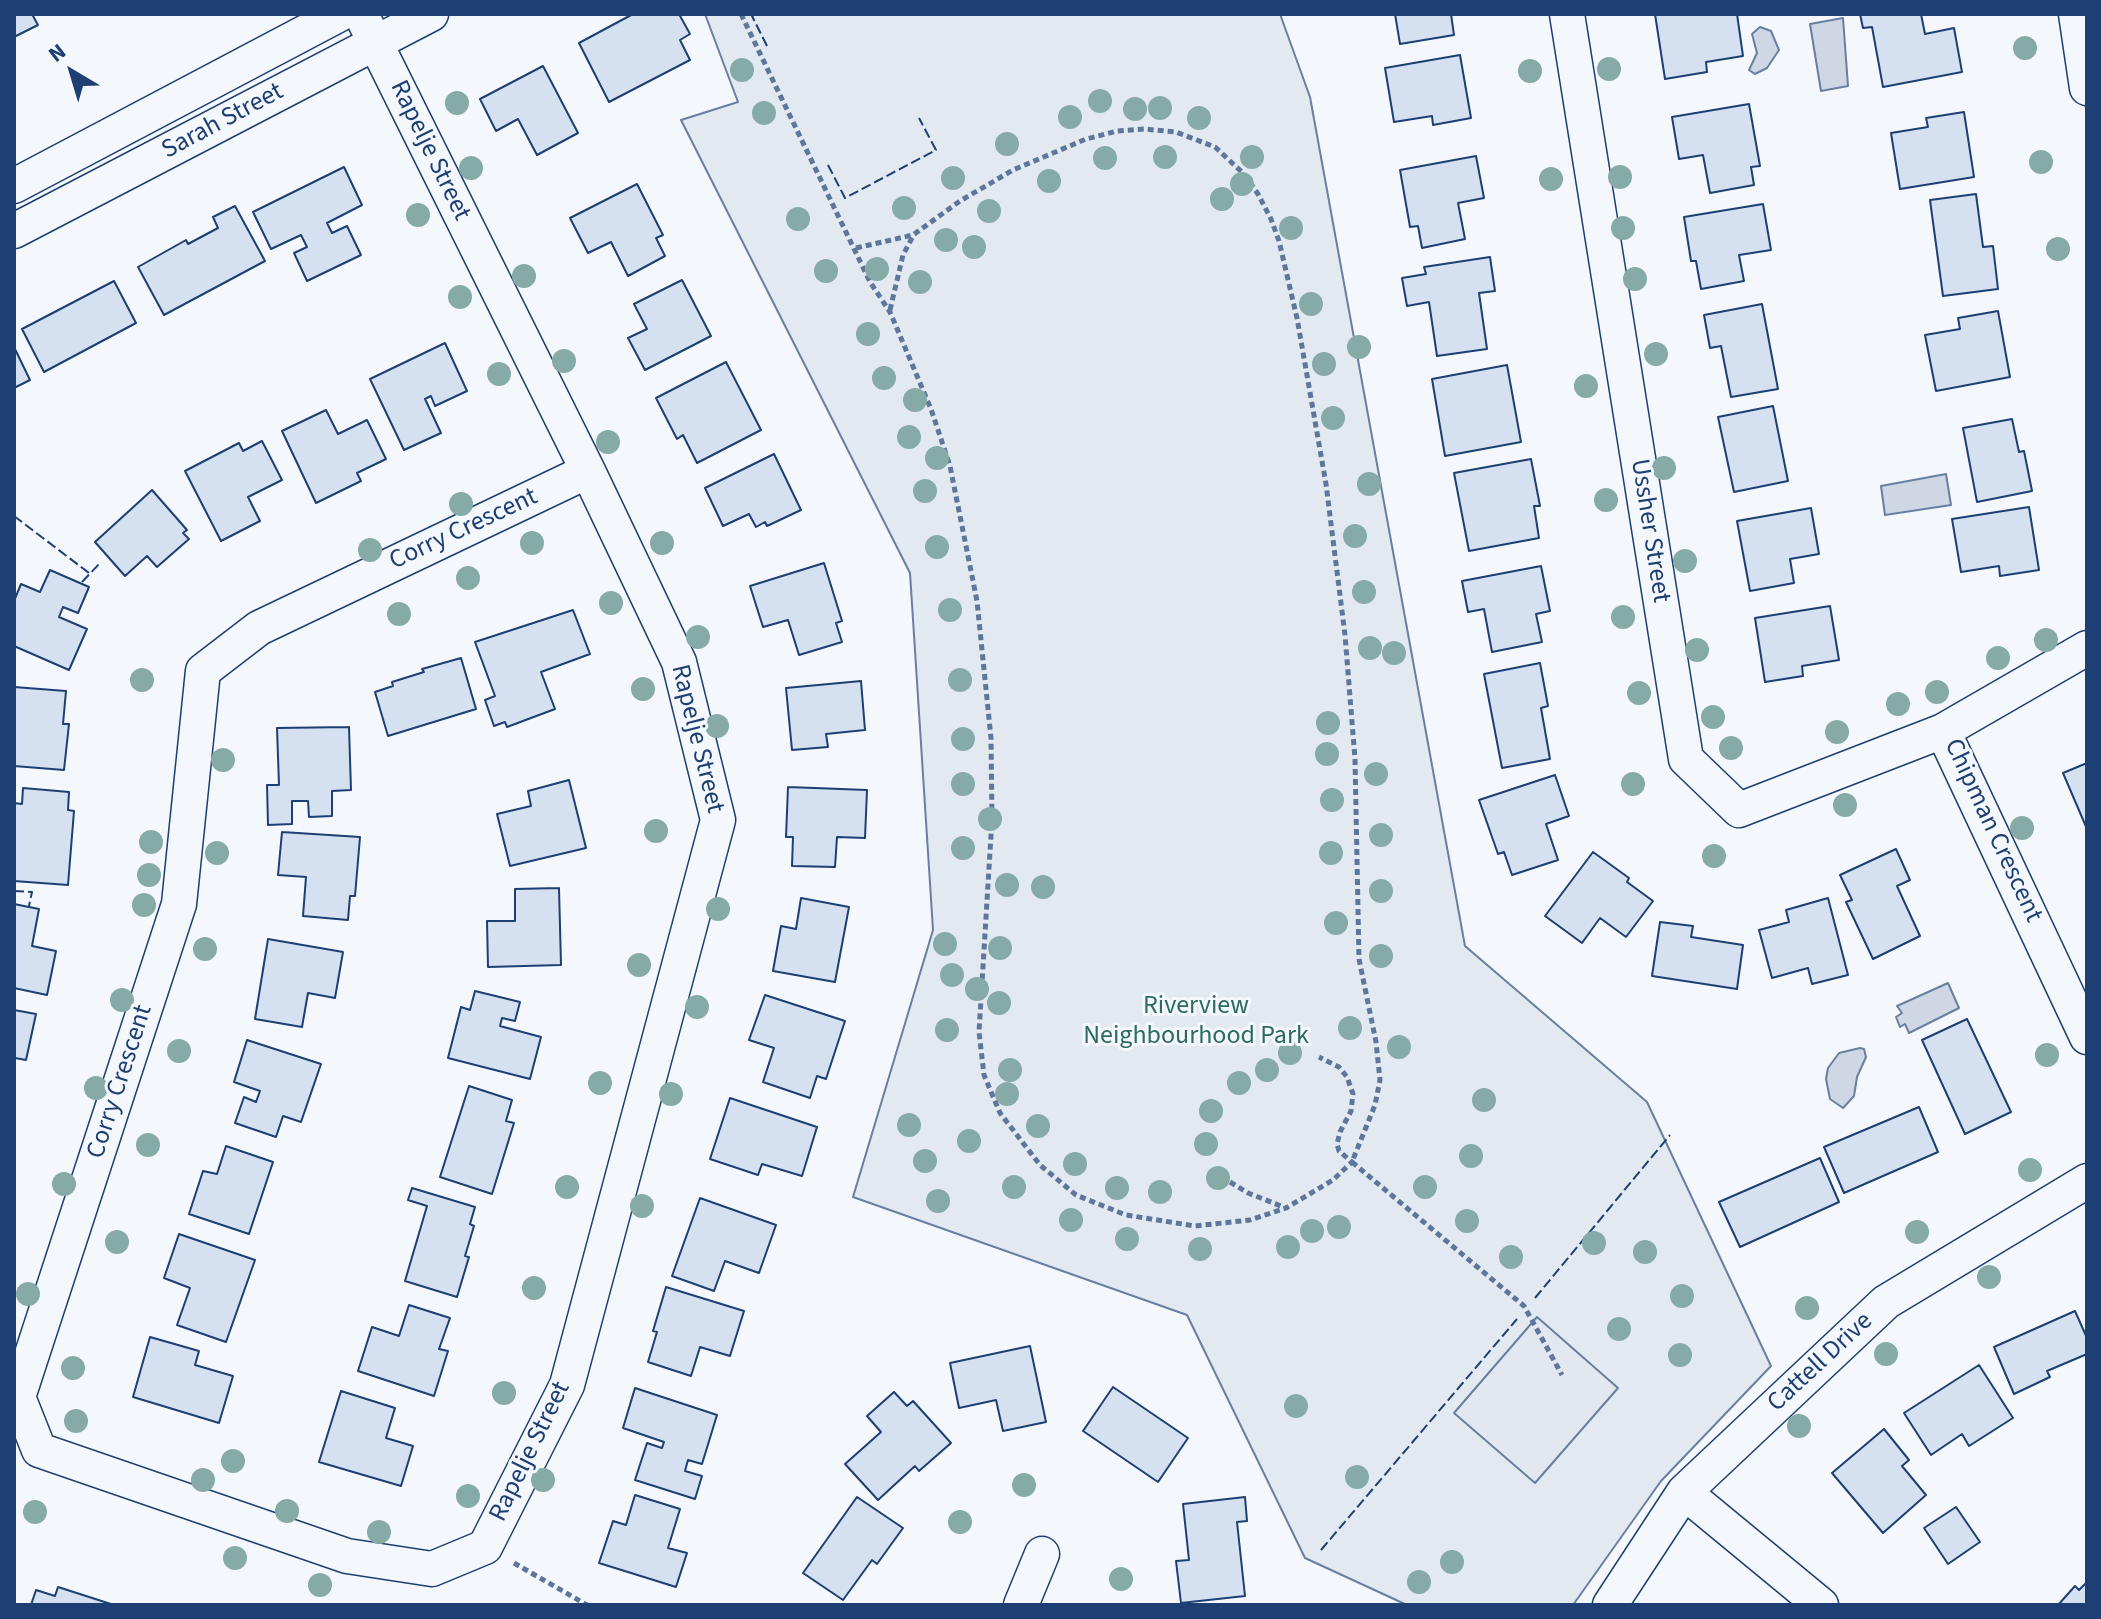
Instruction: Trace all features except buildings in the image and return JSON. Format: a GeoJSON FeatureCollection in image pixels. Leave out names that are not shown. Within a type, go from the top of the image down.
{"type":"FeatureCollection","features":[{"type":"Feature","properties":{"kind":"street","name":"Sarah Street"},"geometry":{"type":"LineString","coordinates":[[14,186],[340,14]]}},
{"type":"Feature","properties":{"kind":"street","name":"Sarah Street"},"geometry":{"type":"LineString","coordinates":[[14,231],[368,28],[431,14]]}},
{"type":"Feature","properties":{"kind":"street","name":"Ussher Street"},"geometry":{"type":"LineString","coordinates":[[1567,14],[1686,759],[1739,810],[1943,731]]}},
{"type":"Feature","properties":{"kind":"street"},"geometry":{"type":"LineString","coordinates":[[2076,14],[2087,88]]}},
{"type":"Feature","properties":{"kind":"street","name":"Rapelje Street"},"geometry":{"type":"LineString","coordinates":[[368,28],[588,471],[679,662],[718,820],[567,1385],[485,1547]]}},
{"type":"Feature","properties":{"kind":"street","name":"Corry Crescent"},"geometry":{"type":"LineString","coordinates":[[485,1547],[432,1569],[347,1556],[39,1450],[18,1397],[179,904],[203,671],[259,628],[588,471]]}},
{"type":"Feature","properties":{"kind":"street","name":"Chipman Crescent"},"geometry":{"type":"LineString","coordinates":[[2087,648],[1943,731],[2087,1037]]}},
{"type":"Feature","properties":{"kind":"street","name":"Cattell Drive"},"geometry":{"type":"LineString","coordinates":[[1610,1605],[1684,1492],[1886,1302],[2087,1181]]}},
{"type":"Feature","properties":{"kind":"street"},"geometry":{"type":"LineString","coordinates":[[1684,1492],[1821,1605]]}},
{"type":"Feature","properties":{"kind":"street"},"geometry":{"type":"LineString","coordinates":[[1021,1605],[1042,1554]]}},
{"type":"Feature","properties":{"kind":"path"},"geometry":{"type":"LineString","coordinates":[[741,14],[870,282],[890,312],[931,409],[950,466],[984,647],[991,738],[992,819],[979,1032],[989,1088],[1013,1132],[1040,1165],[1076,1195],[1126,1215],[1195,1226],[1250,1220],[1286,1208],[1333,1180],[1352,1162],[1375,1105],[1380,1080],[1376,1042],[1359,959],[1355,759],[1345,635],[1326,484],[1302,348],[1279,241],[1271,219],[1244,174],[1215,147],[1176,132],[1144,129],[1086,139],[1013,170],[960,201],[913,235],[856,248]]}},
{"type":"Feature","properties":{"kind":"path"},"geometry":{"type":"LineString","coordinates":[[890,312],[903,255],[913,235]]}},
{"type":"Feature","properties":{"kind":"path"},"geometry":{"type":"LineString","coordinates":[[1319,1057],[1339,1067],[1347,1077],[1353,1094],[1351,1111],[1337,1144],[1339,1151],[1524,1306],[1562,1375]]}},
{"type":"Feature","properties":{"kind":"path"},"geometry":{"type":"LineString","coordinates":[[1230,1182],[1286,1208]]}},
{"type":"Feature","properties":{"kind":"path"},"geometry":{"type":"LineString","coordinates":[[485,1547],[587,1605]]}},
{"type":"Feature","properties":{"kind":"green space","name":"Riverview Neighbourhood Park"},"geometry":{"type":"Polygon","coordinates":[[[705,14],[1280,14],[1310,97],[1465,946],[1647,1102],[1771,1366],[1661,1481],[1573,1605],[1407,1605],[1305,1558],[1187,1315],[853,1197],[933,930],[910,573],[681,120],[738,102],[705,14]]]}},
{"type":"Feature","properties":{"kind":"shaded area"},"geometry":{"type":"Polygon","coordinates":[[[1843,18],[1848,86],[1821,91],[1810,24],[1843,18]]]}},
{"type":"Feature","properties":{"kind":"shaded area"},"geometry":{"type":"Polygon","coordinates":[[[1760,27],[1771,31],[1779,50],[1767,68],[1755,74],[1749,70],[1757,53],[1752,34],[1760,27]]]}},
{"type":"Feature","properties":{"kind":"shaded area"},"geometry":{"type":"Polygon","coordinates":[[[1946,474],[1951,505],[1885,515],[1881,486],[1946,474]]]}},
{"type":"Feature","properties":{"kind":"shaded area"},"geometry":{"type":"Polygon","coordinates":[[[1948,983],[1959,1008],[1909,1033],[1905,1024],[1900,1027],[1896,1017],[1902,1013],[1897,1006],[1948,983]]]}},
{"type":"Feature","properties":{"kind":"shaded area"},"geometry":{"type":"Polygon","coordinates":[[[1864,1049],[1866,1057],[1857,1077],[1854,1096],[1843,1108],[1830,1099],[1826,1079],[1828,1068],[1839,1053],[1864,1049]]]}},
{"type":"Feature","properties":{"kind":"shaded area"},"geometry":{"type":"Polygon","coordinates":[[[1537,1317],[1618,1388],[1535,1483],[1454,1413],[1537,1317]]]}},
{"type":"Feature","properties":{"kind":"fence"},"geometry":{"type":"LineString","coordinates":[[756,14],[752,16],[768,48]]}},
{"type":"Feature","properties":{"kind":"fence"},"geometry":{"type":"LineString","coordinates":[[828,165],[845,198],[936,150],[919,118]]}},
{"type":"Feature","properties":{"kind":"fence"},"geometry":{"type":"LineString","coordinates":[[14,516],[89,573]]}},
{"type":"Feature","properties":{"kind":"fence"},"geometry":{"type":"LineString","coordinates":[[82,582],[100,563]]}},
{"type":"Feature","properties":{"kind":"fence"},"geometry":{"type":"LineString","coordinates":[[14,891],[32,892],[29,906]]}},
{"type":"Feature","properties":{"kind":"fence"},"geometry":{"type":"LineString","coordinates":[[1535,1298],[1670,1135]]}},
{"type":"Feature","properties":{"kind":"fence"},"geometry":{"type":"LineString","coordinates":[[1321,1550],[1517,1319]]}}]}
